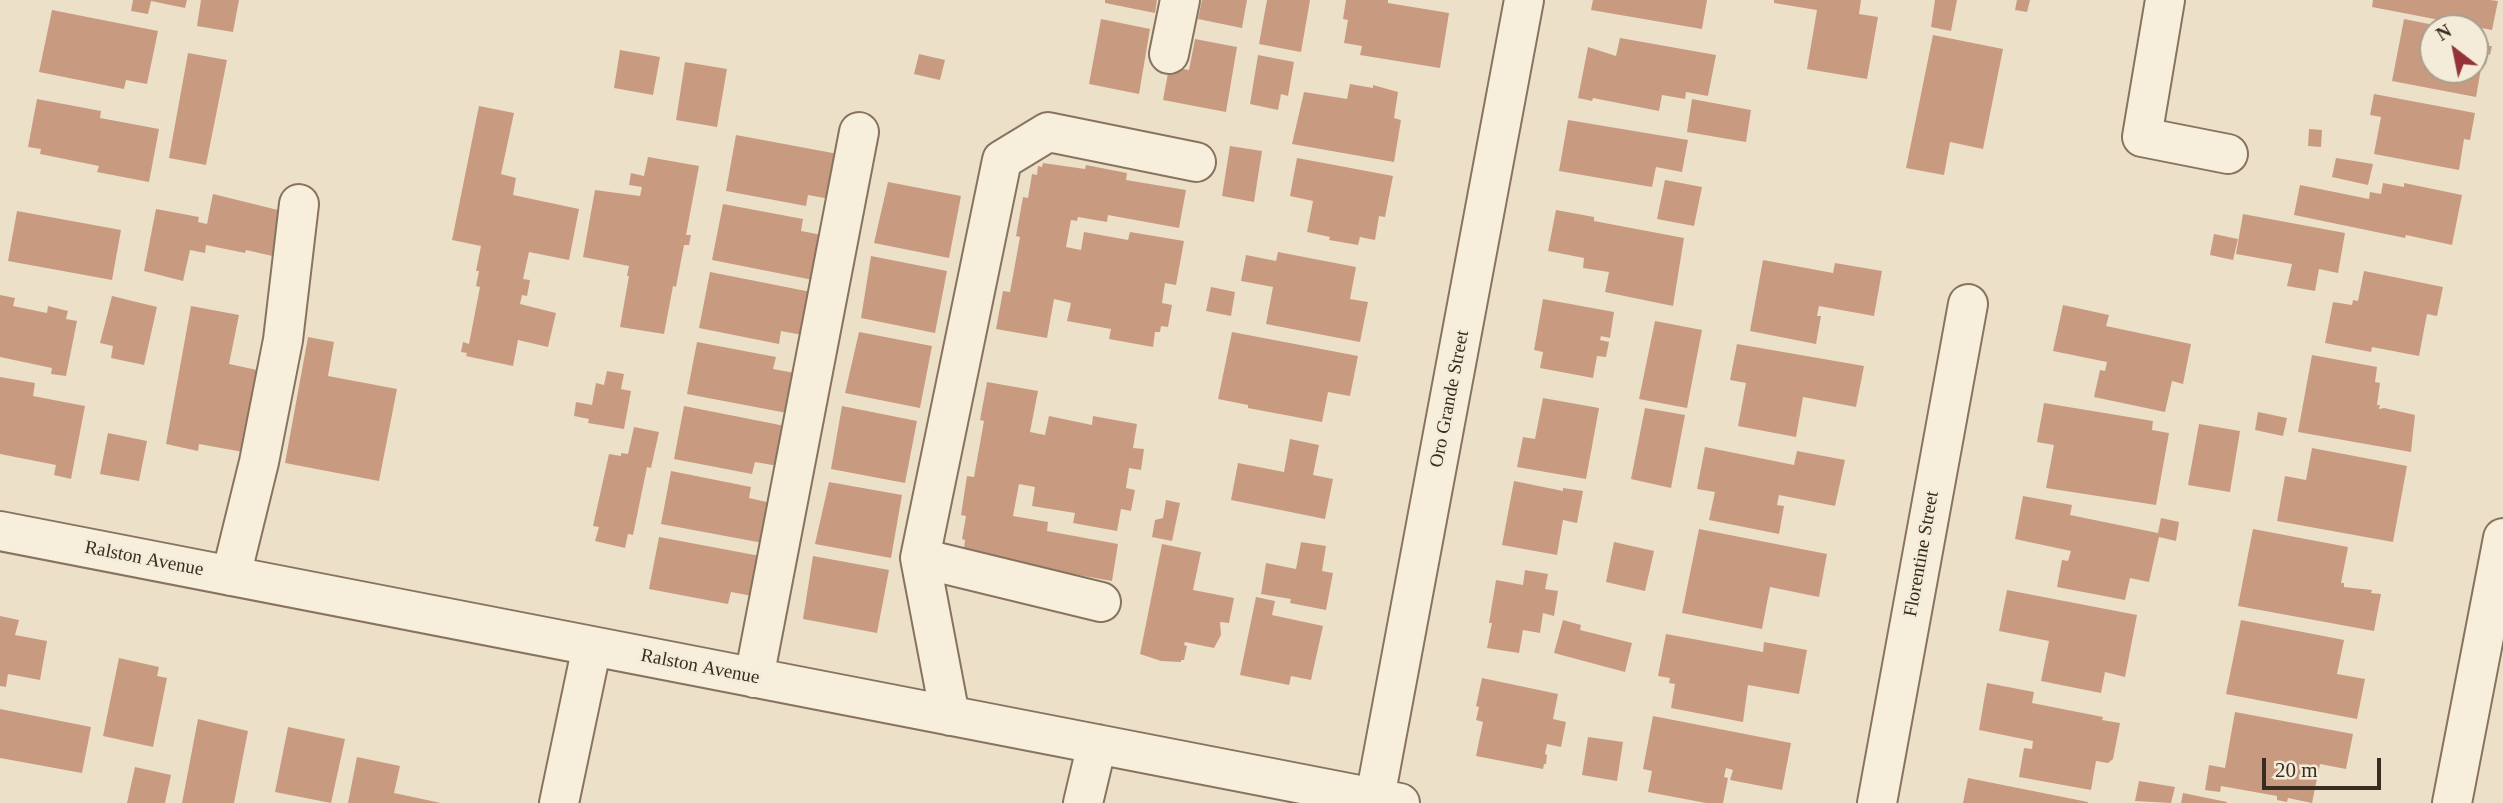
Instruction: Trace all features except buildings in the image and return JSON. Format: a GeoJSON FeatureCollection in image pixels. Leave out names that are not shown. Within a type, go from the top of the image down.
{"type":"FeatureCollection","features":[{"type":"Feature","properties":{"kind":"street"},"geometry":{"type":"LineString","coordinates":[[1169,54],[1180,0]]}},
{"type":"Feature","properties":{"kind":"street","name":"Oro Grande Street"},"geometry":{"type":"LineString","coordinates":[[1383,801],[1524,0]]}},
{"type":"Feature","properties":{"kind":"street"},"geometry":{"type":"LineString","coordinates":[[2165,0],[2142,137],[2228,154]]}},
{"type":"Feature","properties":{"kind":"street"},"geometry":{"type":"LineString","coordinates":[[754,678],[859,132]]}},
{"type":"Feature","properties":{"kind":"street"},"geometry":{"type":"LineString","coordinates":[[950,716],[920,558],[1002,160],[1048,132],[1196,162]]}},
{"type":"Feature","properties":{"kind":"street"},"geometry":{"type":"LineString","coordinates":[[231,576],[259,462],[283,340],[299,204]]}},
{"type":"Feature","properties":{"kind":"street","name":"Florentine Street"},"geometry":{"type":"LineString","coordinates":[[1877,803],[1968,304]]}},
{"type":"Feature","properties":{"kind":"street","name":"Ralston Avenue"},"geometry":{"type":"LineString","coordinates":[[0,531],[1383,801]]}},
{"type":"Feature","properties":{"kind":"street"},"geometry":{"type":"LineString","coordinates":[[2452,803],[2503,538]]}},
{"type":"Feature","properties":{"kind":"street"},"geometry":{"type":"LineString","coordinates":[[920,558],[1101,602]]}},
{"type":"Feature","properties":{"kind":"street"},"geometry":{"type":"LineString","coordinates":[[559,803],[592,646]]}},
{"type":"Feature","properties":{"kind":"street"},"geometry":{"type":"LineString","coordinates":[[1083,803],[1097,744]]}}]}
